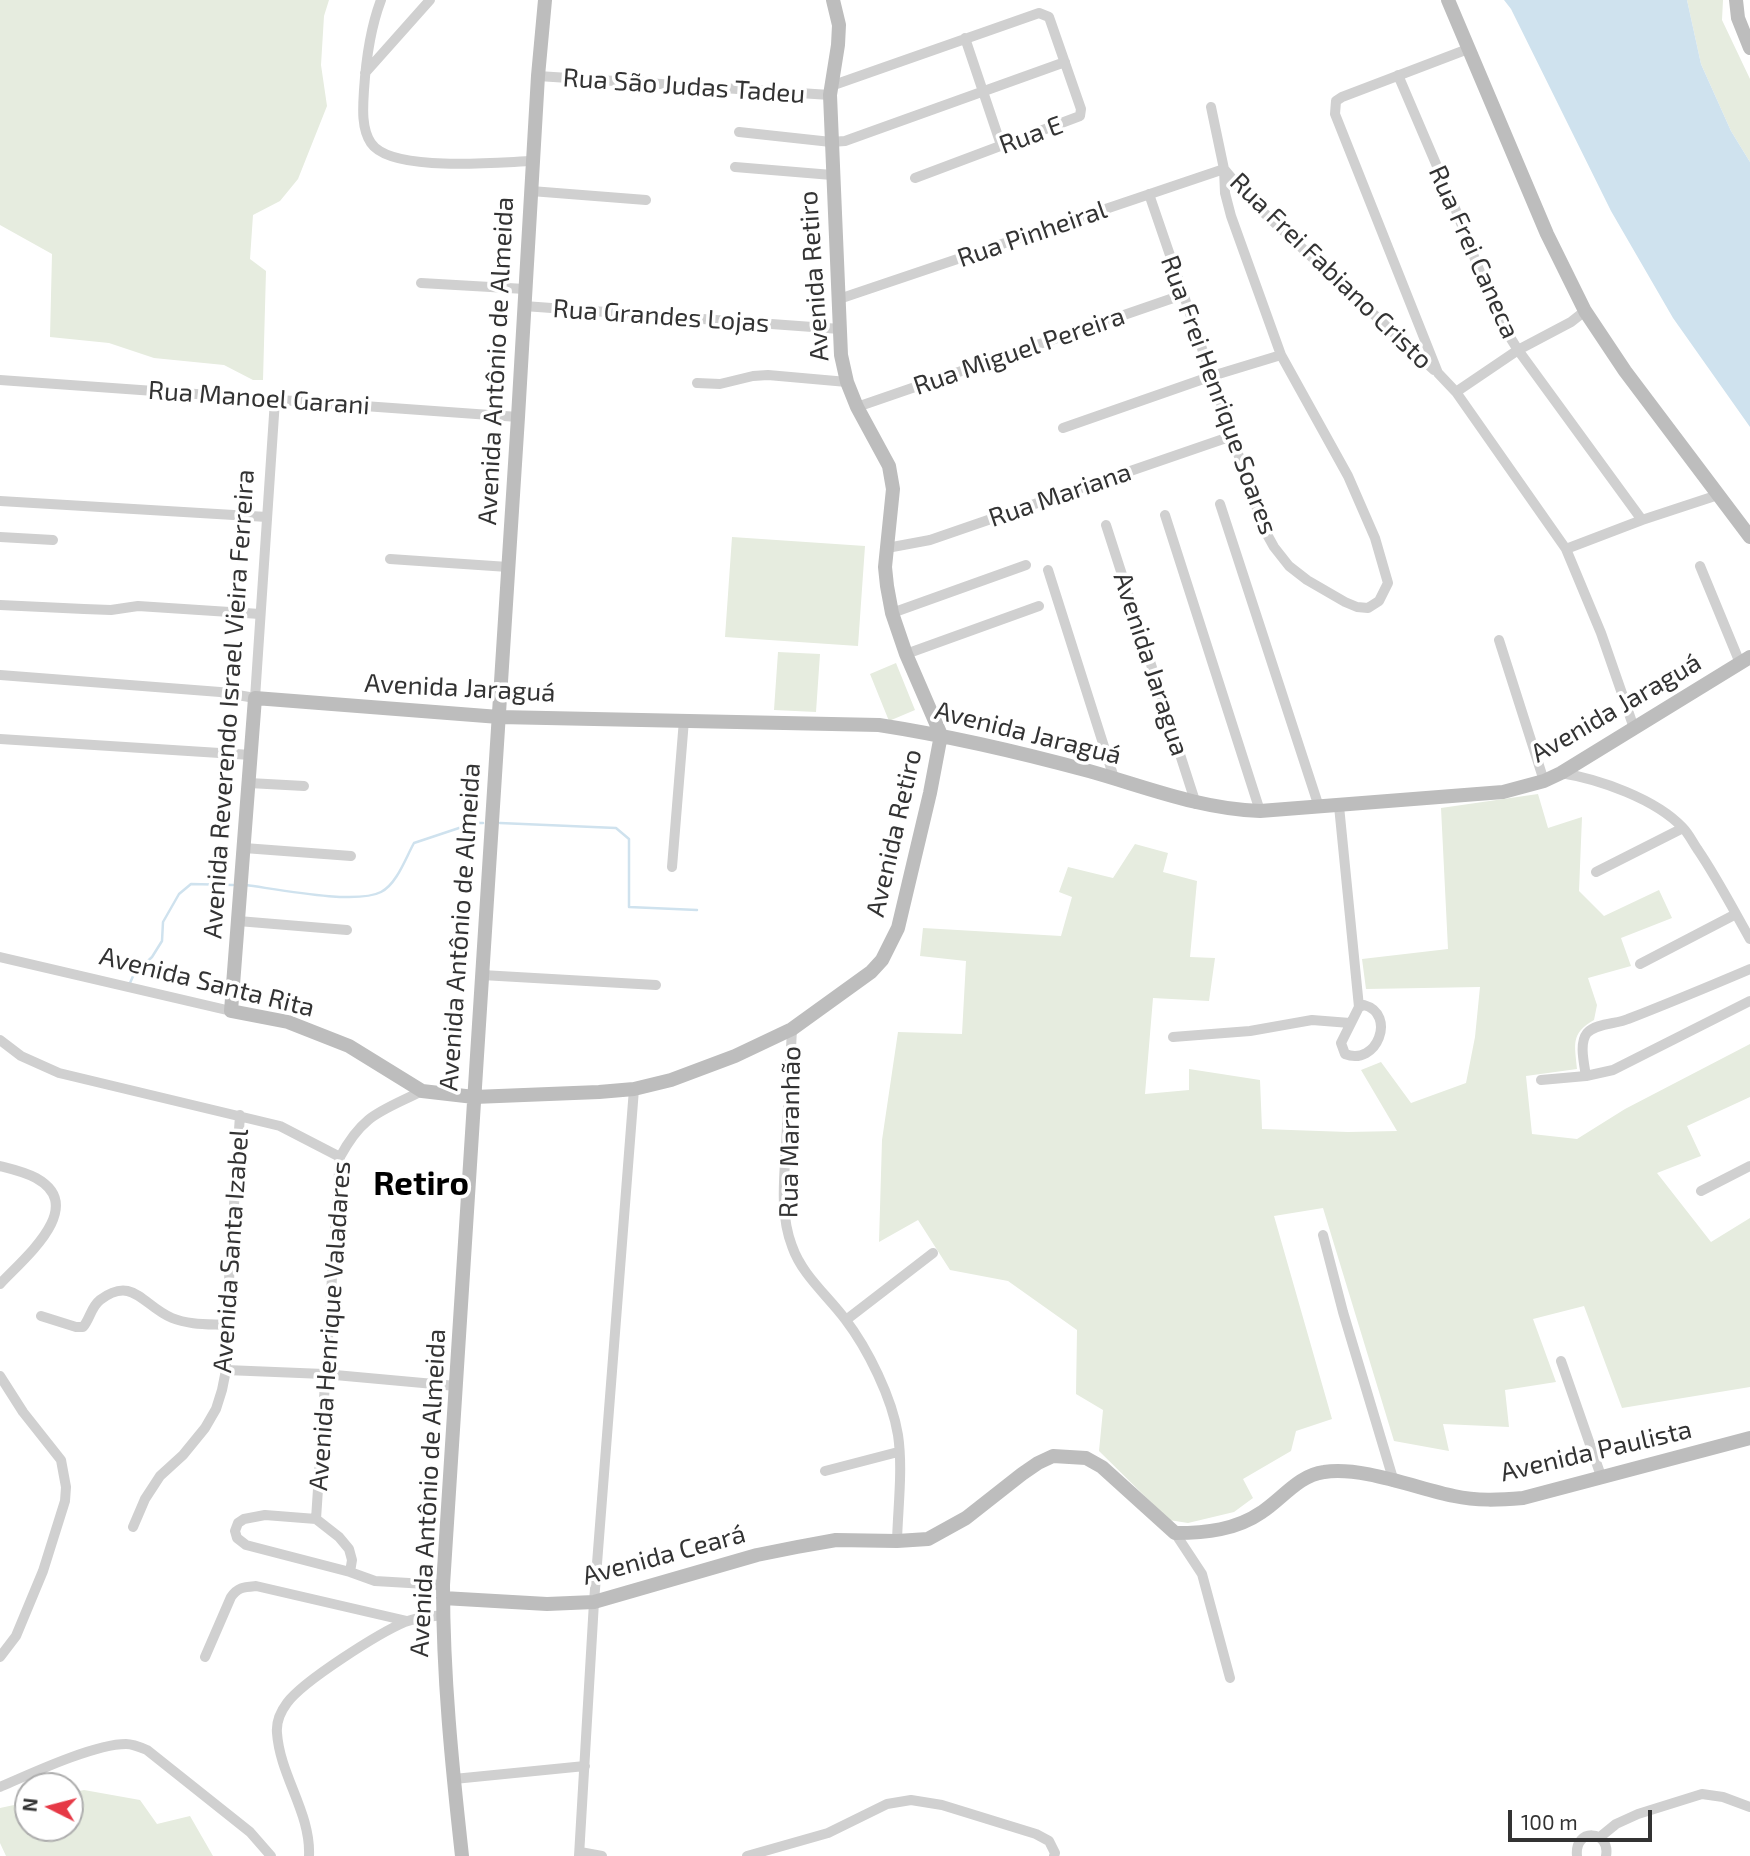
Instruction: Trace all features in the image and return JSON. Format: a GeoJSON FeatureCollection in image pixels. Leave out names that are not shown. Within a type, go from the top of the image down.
{"type":"FeatureCollection","features":[{"type":"Feature","properties":{"kind":"street"},"geometry":{"type":"LineString","coordinates":[[381,0],[373,21],[365,73],[364,123],[370,142],[382,153],[401,160],[425,163],[533,161]]}},
{"type":"Feature","properties":{"kind":"street"},"geometry":{"type":"LineString","coordinates":[[365,73],[430,0]]}},
{"type":"Feature","properties":{"kind":"street","name":"Avenida Antônio de Almeida"},"geometry":{"type":"LineString","coordinates":[[462,1856],[442,1615],[443,1591],[538,76],[545,0]]}},
{"type":"Feature","properties":{"kind":"street","name":"Avenida Retiro"},"geometry":{"type":"LineString","coordinates":[[474,1097],[634,1089],[671,1080],[722,1061],[792,1029],[871,972],[890,947],[898,928],[914,866],[941,735],[906,654],[892,613],[887,586],[887,548],[892,511],[892,477],[883,452],[857,407],[847,382],[841,355],[830,91],[839,24],[832,0]]}},
{"type":"Feature","properties":{"kind":"street"},"geometry":{"type":"LineString","coordinates":[[1448,0],[1547,234],[1585,311],[1625,371],[1750,537]]}},
{"type":"Feature","properties":{"kind":"street"},"geometry":{"type":"LineString","coordinates":[[1736,0],[1738,18],[1750,48]]}},
{"type":"Feature","properties":{"kind":"street","name":"Rua E"},"geometry":{"type":"LineString","coordinates":[[915,178],[1080,116],[1081,109],[1049,18],[1042,13],[965,38]]}},
{"type":"Feature","properties":{"kind":"street"},"geometry":{"type":"LineString","coordinates":[[830,91],[965,38],[1001,145]]}},
{"type":"Feature","properties":{"kind":"street"},"geometry":{"type":"LineString","coordinates":[[1438,373],[1335,114],[1336,101],[1468,49]]}},
{"type":"Feature","properties":{"kind":"street"},"geometry":{"type":"LineString","coordinates":[[740,132],[831,142],[845,141],[1065,62]]}},
{"type":"Feature","properties":{"kind":"street","name":"Rua Frei Caneca"},"geometry":{"type":"LineString","coordinates":[[1398,75],[1498,318],[1642,520]]}},
{"type":"Feature","properties":{"kind":"street","name":"Rua São Judas Tadeu"},"geometry":{"type":"LineString","coordinates":[[538,76],[830,91]]}},
{"type":"Feature","properties":{"kind":"street","name":"Rua Frei Henrique Soares"},"geometry":{"type":"LineString","coordinates":[[1149,194],[1231,436],[1264,528],[1274,547],[1289,566],[1307,580],[1357,607],[1368,608],[1379,601],[1388,583],[1375,538],[1348,476],[1281,355],[1231,216],[1211,107]]}},
{"type":"Feature","properties":{"kind":"street"},"geometry":{"type":"LineString","coordinates":[[735,167],[832,175]]}},
{"type":"Feature","properties":{"kind":"street","name":"Rua Frei Fabiano Cristo"},"geometry":{"type":"LineString","coordinates":[[1224,169],[1250,200],[1457,392],[1566,549],[1601,633],[1634,728]]}},
{"type":"Feature","properties":{"kind":"street","name":"Rua Pinheiral"},"geometry":{"type":"LineString","coordinates":[[839,299],[1224,169]]}},
{"type":"Feature","properties":{"kind":"street"},"geometry":{"type":"LineString","coordinates":[[531,191],[646,200]]}},
{"type":"Feature","properties":{"kind":"street"},"geometry":{"type":"LineString","coordinates":[[421,283],[525,289]]}},
{"type":"Feature","properties":{"kind":"street","name":"Rua Miguel Pereira"},"geometry":{"type":"LineString","coordinates":[[857,407],[1182,295]]}},
{"type":"Feature","properties":{"kind":"street","name":"Rua Grandes Lojas"},"geometry":{"type":"LineString","coordinates":[[524,306],[840,329]]}},
{"type":"Feature","properties":{"kind":"street"},"geometry":{"type":"LineString","coordinates":[[1457,392],[1518,349],[1570,322],[1585,311]]}},
{"type":"Feature","properties":{"kind":"street"},"geometry":{"type":"LineString","coordinates":[[1063,428],[1281,355]]}},
{"type":"Feature","properties":{"kind":"street"},"geometry":{"type":"LineString","coordinates":[[697,383],[720,384],[768,375],[847,382]]}},
{"type":"Feature","properties":{"kind":"street","name":"Rua Manoel Garani"},"geometry":{"type":"LineString","coordinates":[[0,380],[518,417]]}},
{"type":"Feature","properties":{"kind":"street","name":"Avenida Reverendo Israel Vieira Ferreira"},"geometry":{"type":"LineString","coordinates":[[231,1011],[275,400]]}},
{"type":"Feature","properties":{"kind":"street","name":"Rua Mariana"},"geometry":{"type":"LineString","coordinates":[[887,548],[930,540],[1231,436]]}},
{"type":"Feature","properties":{"kind":"street"},"geometry":{"type":"LineString","coordinates":[[1566,549],[1718,495]]}},
{"type":"Feature","properties":{"kind":"street"},"geometry":{"type":"LineString","coordinates":[[0,501],[267,517]]}},
{"type":"Feature","properties":{"kind":"street"},"geometry":{"type":"LineString","coordinates":[[1220,504],[1319,807]]}},
{"type":"Feature","properties":{"kind":"street"},"geometry":{"type":"LineString","coordinates":[[1165,515],[1260,811]]}},
{"type":"Feature","properties":{"kind":"street","name":"Avenida Jaragua"},"geometry":{"type":"LineString","coordinates":[[1107,525],[1196,804]]}},
{"type":"Feature","properties":{"kind":"street"},"geometry":{"type":"LineString","coordinates":[[0,537],[53,540]]}},
{"type":"Feature","properties":{"kind":"street"},"geometry":{"type":"LineString","coordinates":[[390,559],[508,567]]}},
{"type":"Feature","properties":{"kind":"street"},"geometry":{"type":"LineString","coordinates":[[892,613],[1026,565]]}},
{"type":"Feature","properties":{"kind":"street"},"geometry":{"type":"LineString","coordinates":[[1700,566],[1745,660]]}},
{"type":"Feature","properties":{"kind":"street"},"geometry":{"type":"LineString","coordinates":[[1048,570],[1114,778]]}},
{"type":"Feature","properties":{"kind":"street"},"geometry":{"type":"LineString","coordinates":[[0,605],[111,610],[138,606],[260,614]]}},
{"type":"Feature","properties":{"kind":"street"},"geometry":{"type":"LineString","coordinates":[[906,654],[1039,606]]}},
{"type":"Feature","properties":{"kind":"street"},"geometry":{"type":"LineString","coordinates":[[1499,640],[1544,782]]}},
{"type":"Feature","properties":{"kind":"street","name":"Avenida Jaraguá"},"geometry":{"type":"LineString","coordinates":[[254,698],[499,717],[879,725],[1022,752],[1196,804],[1231,810],[1260,811],[1503,792],[1544,782],[1745,660]]}},
{"type":"Feature","properties":{"kind":"street"},"geometry":{"type":"LineString","coordinates":[[0,675],[220,692],[254,698]]}},
{"type":"Feature","properties":{"kind":"street"},"geometry":{"type":"LineString","coordinates":[[672,867],[684,720]]}},
{"type":"Feature","properties":{"kind":"street"},"geometry":{"type":"LineString","coordinates":[[0,739],[251,755]]}},
{"type":"Feature","properties":{"kind":"street"},"geometry":{"type":"LineString","coordinates":[[1561,774],[1611,784],[1664,813],[1683,828],[1707,863],[1750,939]]}},
{"type":"Feature","properties":{"kind":"street"},"geometry":{"type":"LineString","coordinates":[[249,783],[304,786]]}},
{"type":"Feature","properties":{"kind":"street"},"geometry":{"type":"LineString","coordinates":[[1339,806],[1359,1007],[1341,1043],[1345,1054],[1358,1056],[1374,1049],[1380,1037],[1381,1025],[1373,1009],[1364,1005],[1359,1007]]}},
{"type":"Feature","properties":{"kind":"street"},"geometry":{"type":"LineString","coordinates":[[1596,872],[1683,828]]}},
{"type":"Feature","properties":{"kind":"street"},"geometry":{"type":"LineString","coordinates":[[244,848],[351,856]]}},
{"type":"Feature","properties":{"kind":"street"},"geometry":{"type":"LineString","coordinates":[[1640,964],[1736,914]]}},
{"type":"Feature","properties":{"kind":"street"},"geometry":{"type":"LineString","coordinates":[[239,921],[347,930]]}},
{"type":"Feature","properties":{"kind":"street","name":"Avenida Santa Rita"},"geometry":{"type":"LineString","coordinates":[[0,957],[288,1022],[349,1046],[422,1091],[474,1097]]}},
{"type":"Feature","properties":{"kind":"street"},"geometry":{"type":"LineString","coordinates":[[1586,1076],[1583,1044],[1585,1035],[1590,1030],[1623,1021],[1684,998],[1750,969]]}},
{"type":"Feature","properties":{"kind":"street"},"geometry":{"type":"LineString","coordinates":[[482,975],[656,985]]}},
{"type":"Feature","properties":{"kind":"street"},"geometry":{"type":"LineString","coordinates":[[1541,1080],[1586,1076],[1613,1070],[1750,1001]]}},
{"type":"Feature","properties":{"kind":"street"},"geometry":{"type":"LineString","coordinates":[[1172,1037],[1250,1031],[1312,1020],[1350,1023]]}},
{"type":"Feature","properties":{"kind":"street","name":"Rua Maranhão"},"geometry":{"type":"LineString","coordinates":[[792,1029],[784,1205],[788,1234],[805,1272],[846,1320],[866,1353],[894,1415],[898,1452],[897,1541]]}},
{"type":"Feature","properties":{"kind":"street"},"geometry":{"type":"LineString","coordinates":[[0,1040],[21,1056],[59,1073],[280,1126],[340,1157]]}},
{"type":"Feature","properties":{"kind":"street"},"geometry":{"type":"LineString","coordinates":[[602,1856],[579,1854],[594,1602],[634,1089]]}},
{"type":"Feature","properties":{"kind":"street","name":"Avenida Henrique Valadares"},"geometry":{"type":"LineString","coordinates":[[316,1519],[340,1157],[352,1134],[369,1117],[422,1091]]}},
{"type":"Feature","properties":{"kind":"street","name":"Avenida Santa Izabel"},"geometry":{"type":"LineString","coordinates":[[134,1527],[145,1499],[160,1476],[183,1455],[205,1428],[216,1409],[226,1370],[226,1325],[240,1115]]}},
{"type":"Feature","properties":{"kind":"street"},"geometry":{"type":"LineString","coordinates":[[0,1166],[39,1179],[54,1194],[58,1203],[54,1221],[0,1284]]}},
{"type":"Feature","properties":{"kind":"street"},"geometry":{"type":"LineString","coordinates":[[1701,1191],[1750,1166]]}},
{"type":"Feature","properties":{"kind":"street"},"geometry":{"type":"LineString","coordinates":[[1323,1235],[1394,1482]]}},
{"type":"Feature","properties":{"kind":"street"},"geometry":{"type":"LineString","coordinates":[[846,1320],[933,1253]]}},
{"type":"Feature","properties":{"kind":"street"},"geometry":{"type":"LineString","coordinates":[[41,1316],[83,1327],[98,1302],[112,1293],[127,1289],[171,1318],[226,1325]]}},
{"type":"Feature","properties":{"kind":"street"},"geometry":{"type":"LineString","coordinates":[[1561,1361],[1601,1476]]}},
{"type":"Feature","properties":{"kind":"street"},"geometry":{"type":"LineString","coordinates":[[226,1370],[324,1374],[456,1386]]}},
{"type":"Feature","properties":{"kind":"street"},"geometry":{"type":"LineString","coordinates":[[0,1376],[23,1412],[61,1460],[66,1487],[65,1501],[43,1571],[16,1636],[0,1657]]}},
{"type":"Feature","properties":{"kind":"street","name":"Avenida Paulista"},"geometry":{"type":"LineString","coordinates":[[1175,1533],[1210,1532],[1235,1526],[1261,1513],[1305,1478],[1321,1472],[1343,1471],[1457,1497],[1488,1501],[1523,1498],[1750,1438]]}},
{"type":"Feature","properties":{"kind":"street"},"geometry":{"type":"LineString","coordinates":[[825,1471],[898,1452]]}},
{"type":"Feature","properties":{"kind":"street"},"geometry":{"type":"LineString","coordinates":[[897,1541],[928,1539],[946,1530],[1038,1463],[1053,1456],[1086,1458],[1102,1467],[1175,1533],[1202,1574],[1230,1678]]}},
{"type":"Feature","properties":{"kind":"street"},"geometry":{"type":"LineString","coordinates":[[350,1572],[352,1560],[349,1549],[339,1537],[316,1519],[265,1515],[238,1522],[235,1531],[237,1538],[246,1545],[375,1581],[443,1591]]}},
{"type":"Feature","properties":{"kind":"street","name":"Avenida Ceará"},"geometry":{"type":"LineString","coordinates":[[443,1591],[547,1604],[594,1602],[797,1546],[836,1540],[897,1541]]}},
{"type":"Feature","properties":{"kind":"street"},"geometry":{"type":"LineString","coordinates":[[205,1657],[231,1597],[236,1590],[243,1587],[256,1586],[407,1621]]}},
{"type":"Feature","properties":{"kind":"street"},"geometry":{"type":"LineString","coordinates":[[309,1856],[310,1842],[277,1732],[287,1703],[299,1690],[370,1641],[407,1621],[442,1615]]}},
{"type":"Feature","properties":{"kind":"street"},"geometry":{"type":"LineString","coordinates":[[0,1787],[94,1751],[124,1744],[134,1745],[147,1749],[250,1832],[271,1856]]}},
{"type":"Feature","properties":{"kind":"street"},"geometry":{"type":"LineString","coordinates":[[454,1779],[585,1766]]}},
{"type":"Feature","properties":{"kind":"street"},"geometry":{"type":"LineString","coordinates":[[1600,1837],[1616,1824],[1638,1814],[1702,1794],[1723,1797],[1750,1807]]}},
{"type":"Feature","properties":{"kind":"street"},"geometry":{"type":"LineString","coordinates":[[747,1856],[828,1833],[887,1804],[911,1800],[942,1805],[1036,1834],[1049,1841],[1055,1856]]}},
{"type":"Feature","properties":{"kind":"street"},"geometry":{"type":"LineString","coordinates":[[1577,1856],[1580,1841],[1593,1835],[1600,1837],[1605,1843],[1606,1856]]}},
{"type":"Feature","properties":{"kind":"shaded area"},"geometry":{"type":"Polygon","coordinates":[[[0,0],[329,0],[324,16],[321,65],[327,106],[298,179],[280,201],[253,215],[250,259],[266,271],[263,380],[253,380],[224,365],[154,358],[109,343],[50,337],[52,254],[0,225],[0,0]]]}},
{"type":"Feature","properties":{"kind":"shaded area"},"geometry":{"type":"Polygon","coordinates":[[[1687,0],[1723,0],[1722,20],[1750,79],[1750,162],[1731,131],[1701,64],[1687,0]]]}},
{"type":"Feature","properties":{"kind":"shaded area"},"geometry":{"type":"Polygon","coordinates":[[[732,537],[865,546],[858,646],[725,637],[732,537]]]}},
{"type":"Feature","properties":{"kind":"shaded area"},"geometry":{"type":"Polygon","coordinates":[[[778,652],[820,654],[816,712],[774,710],[778,652]]]}},
{"type":"Feature","properties":{"kind":"shaded area"},"geometry":{"type":"Polygon","coordinates":[[[896,663],[915,710],[889,721],[870,674],[896,663]]]}},
{"type":"Feature","properties":{"kind":"shaded area"},"geometry":{"type":"Polygon","coordinates":[[[1538,794],[1548,828],[1582,817],[1579,891],[1604,916],[1659,890],[1672,918],[1621,938],[1631,966],[1588,978],[1597,1005],[1594,1020],[1581,1030],[1576,1040],[1577,1069],[1526,1076],[1532,1134],[1577,1139],[1625,1109],[1750,1044],[1750,1097],[1687,1126],[1701,1156],[1657,1173],[1711,1242],[1750,1218],[1750,1387],[1622,1408],[1584,1306],[1533,1319],[1556,1382],[1505,1390],[1509,1427],[1443,1424],[1449,1451],[1394,1441],[1323,1208],[1274,1216],[1332,1419],[1296,1431],[1291,1451],[1243,1479],[1253,1498],[1234,1512],[1188,1523],[1169,1520],[1099,1451],[1103,1410],[1076,1394],[1077,1330],[1008,1281],[950,1270],[918,1220],[879,1242],[882,1140],[898,1032],[962,1034],[966,961],[920,956],[923,928],[1061,936],[1072,897],[1059,892],[1068,867],[1113,878],[1135,844],[1168,853],[1163,872],[1197,881],[1190,957],[1215,958],[1209,1001],[1153,998],[1145,1094],[1189,1090],[1189,1069],[1260,1080],[1262,1129],[1397,1131],[1361,1070],[1381,1062],[1411,1103],[1466,1083],[1475,1037],[1480,987],[1366,989],[1362,959],[1448,949],[1441,808],[1538,794]]]}},
{"type":"Feature","properties":{"kind":"shaded area"},"geometry":{"type":"Polygon","coordinates":[[[84,1790],[140,1800],[157,1824],[190,1816],[213,1856],[6,1856],[0,1843],[0,1808],[14,1805],[14,1842],[84,1842],[84,1790]]]}},
{"type":"Feature","properties":{"kind":"water"},"geometry":{"type":"Polygon","coordinates":[[[1504,0],[1687,0],[1701,64],[1731,131],[1750,162],[1750,427],[1673,318],[1611,211],[1511,9],[1504,0]]]}},
{"type":"Feature","properties":{"kind":"waterway"},"geometry":{"type":"LineString","coordinates":[[246,885],[335,897],[369,896],[381,892],[392,883],[414,843],[474,823],[483,823]]}},
{"type":"Feature","properties":{"kind":"waterway"},"geometry":{"type":"LineString","coordinates":[[500,823],[616,828],[629,839],[629,907],[697,910]]}},
{"type":"Feature","properties":{"kind":"waterway"},"geometry":{"type":"LineString","coordinates":[[130,983],[134,974],[152,957],[162,941],[163,922],[179,894],[191,884],[233,885]]}},
{"type":"Feature","properties":{"kind":"district","name":"Retiro"},"geometry":{"type":"Point","coordinates":[421,1184]}}]}
